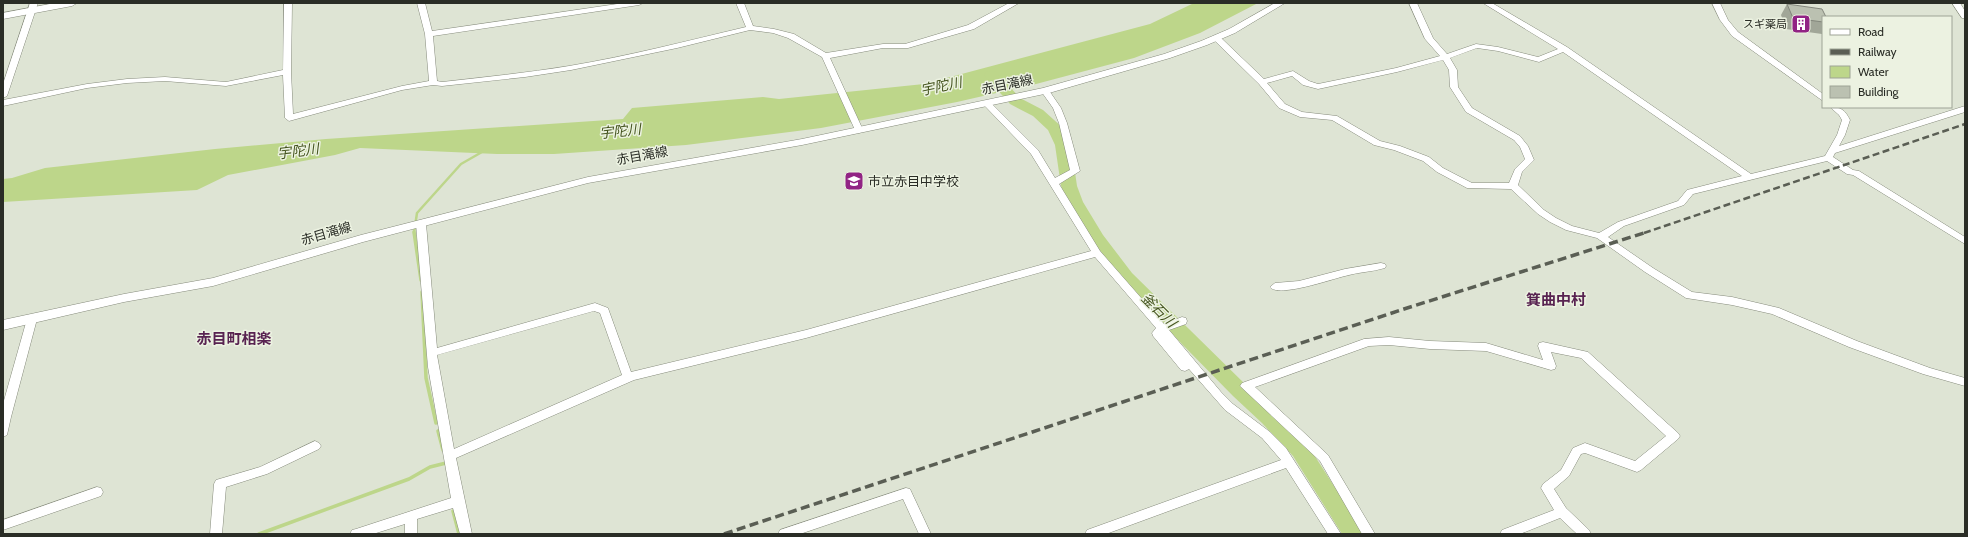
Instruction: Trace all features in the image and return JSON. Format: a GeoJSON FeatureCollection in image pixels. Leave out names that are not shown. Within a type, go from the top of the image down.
{"type":"FeatureCollection","features":[{"type":"Feature","properties":{"kind":"highway"},"geometry":{"type":"LineString","coordinates":[[3,16],[33,7],[72,3]]}},
{"type":"Feature","properties":{"kind":"main road","name":"赤目滝線"},"geometry":{"type":"LineString","coordinates":[[3,325],[124,298],[213,282],[361,239],[588,180],[802,142],[859,128],[987,104],[1045,91],[1167,56],[1216,38],[1281,3]]}},
{"type":"Feature","properties":{"kind":"street"},"geometry":{"type":"LineString","coordinates":[[288,3],[287,72],[289,118],[402,88],[434,83],[442,84],[525,75],[571,68],[750,28],[774,31],[791,36],[826,56],[859,128]]}},
{"type":"Feature","properties":{"kind":"street"},"geometry":{"type":"LineString","coordinates":[[421,3],[429,34],[434,83]]}},
{"type":"Feature","properties":{"kind":"street"},"geometry":{"type":"LineString","coordinates":[[429,34],[639,3]]}},
{"type":"Feature","properties":{"kind":"street"},"geometry":{"type":"LineString","coordinates":[[740,3],[750,28]]}},
{"type":"Feature","properties":{"kind":"street"},"geometry":{"type":"LineString","coordinates":[[826,56],[883,46],[905,46],[971,27],[1015,3]]}},
{"type":"Feature","properties":{"kind":"street"},"geometry":{"type":"LineString","coordinates":[[1413,3],[1428,39],[1445,57],[1453,70],[1454,87],[1469,110],[1517,138],[1524,146],[1530,160],[1523,164],[1513,178],[1513,186]]}},
{"type":"Feature","properties":{"kind":"street"},"geometry":{"type":"LineString","coordinates":[[1486,3],[1564,49],[1749,177]]}},
{"type":"Feature","properties":{"kind":"street"},"geometry":{"type":"LineString","coordinates":[[1716,3],[1720,14],[1734,36],[1745,41],[1822,97]]}},
{"type":"Feature","properties":{"kind":"street"},"geometry":{"type":"LineString","coordinates":[[1956,3],[1965,16]]}},
{"type":"Feature","properties":{"kind":"street"},"geometry":{"type":"LineString","coordinates":[[3,96],[33,7]]}},
{"type":"Feature","properties":{"kind":"street"},"geometry":{"type":"LineString","coordinates":[[1216,38],[1262,82],[1282,106],[1308,115],[1334,118],[1377,143],[1397,148],[1426,159],[1440,170],[1470,186],[1513,186],[1552,220],[1569,228],[1600,236],[1649,270],[1690,295],[1732,301],[1775,311],[1927,371],[1965,382]]}},
{"type":"Feature","properties":{"kind":"street"},"geometry":{"type":"LineString","coordinates":[[1262,82],[1293,72],[1306,83],[1318,87],[1397,70],[1445,57],[1476,46],[1498,49],[1539,60],[1564,49]]}},
{"type":"Feature","properties":{"kind":"street"},"geometry":{"type":"LineString","coordinates":[[3,103],[87,86],[120,82],[165,79],[226,84],[287,72]]}},
{"type":"Feature","properties":{"kind":"street"},"geometry":{"type":"LineString","coordinates":[[1045,91],[1057,108],[1063,123],[1075,170],[1057,181]]}},
{"type":"Feature","properties":{"kind":"street"},"geometry":{"type":"LineString","coordinates":[[987,104],[1035,152],[1057,181],[1097,253],[1165,329],[1217,395],[1229,407],[1266,435],[1282,452],[1335,534]]}},
{"type":"Feature","properties":{"kind":"street"},"geometry":{"type":"LineString","coordinates":[[1831,155],[1846,120],[1843,114],[1835,108]]}},
{"type":"Feature","properties":{"kind":"street"},"geometry":{"type":"LineString","coordinates":[[1600,236],[1610,232],[1621,224],[1681,203],[1690,192],[1831,155],[1965,110]]}},
{"type":"Feature","properties":{"kind":"street"},"geometry":{"type":"LineString","coordinates":[[1831,155],[1850,172],[1856,173],[1965,241]]}},
{"type":"Feature","properties":{"kind":"street"},"geometry":{"type":"LineString","coordinates":[[415,225],[432,353],[449,456],[466,534]]}},
{"type":"Feature","properties":{"kind":"street"},"geometry":{"type":"LineString","coordinates":[[449,456],[628,378],[806,334],[1097,253]]}},
{"type":"Feature","properties":{"kind":"street"},"geometry":{"type":"LineString","coordinates":[[1275,287],[1299,286],[1345,272],[1380,266]]}},
{"type":"Feature","properties":{"kind":"street"},"geometry":{"type":"LineString","coordinates":[[432,353],[595,308],[600,308],[604,311],[628,378]]}},
{"type":"Feature","properties":{"kind":"street"},"geometry":{"type":"LineString","coordinates":[[3,432],[5,417],[32,319]]}},
{"type":"Feature","properties":{"kind":"street"},"geometry":{"type":"LineString","coordinates":[[1181,322],[1157,333],[1185,367]]}},
{"type":"Feature","properties":{"kind":"street"},"geometry":{"type":"LineString","coordinates":[[1369,534],[1324,458],[1246,386],[1368,342],[1389,341],[1430,345],[1486,347],[1551,366],[1543,346],[1584,355],[1674,436],[1636,467],[1585,448],[1577,451],[1565,473],[1547,488],[1562,512],[1585,534]]}},
{"type":"Feature","properties":{"kind":"street"},"geometry":{"type":"LineString","coordinates":[[216,534],[220,484],[263,471],[315,446]]}},
{"type":"Feature","properties":{"kind":"street"},"geometry":{"type":"LineString","coordinates":[[1091,534],[1289,462]]}},
{"type":"Feature","properties":{"kind":"street"},"geometry":{"type":"LineString","coordinates":[[3,524],[98,492]]}},
{"type":"Feature","properties":{"kind":"street"},"geometry":{"type":"LineString","coordinates":[[784,534],[906,493],[925,534]]}},
{"type":"Feature","properties":{"kind":"street"},"geometry":{"type":"LineString","coordinates":[[356,534],[458,501]]}},
{"type":"Feature","properties":{"kind":"street"},"geometry":{"type":"LineString","coordinates":[[1506,534],[1562,512]]}},
{"type":"Feature","properties":{"kind":"street"},"geometry":{"type":"LineString","coordinates":[[411,517],[411,534]]}},
{"type":"Feature","properties":{"kind":"water","name":"宇陀川"},"geometry":{"type":"Polygon","coordinates":[[[1194,3],[1258,3],[1200,33],[1134,58],[1036,84],[957,102],[821,128],[686,145],[554,154],[497,154],[360,148],[335,155],[228,175],[197,190],[3,202],[3,179],[12,178],[45,168],[215,149],[326,139],[623,119],[632,108],[763,97],[779,99],[924,84],[1150,24],[1194,3]]]}},
{"type":"Feature","properties":{"kind":"building"},"geometry":{"type":"Polygon","coordinates":[[[1787,4],[1822,9],[1826,16],[1822,16],[1822,22],[1793,18],[1787,4]]]}},
{"type":"Feature","properties":{"kind":"waterway","name":"釜石川"},"geometry":{"type":"LineString","coordinates":[[991,75],[1015,101],[1038,113],[1055,128],[1063,145],[1069,186],[1075,202],[1096,238],[1126,277],[1240,391],[1269,417],[1300,450],[1354,534]]}},
{"type":"Feature","properties":{"kind":"waterway"},"geometry":{"type":"LineString","coordinates":[[414,233],[417,213],[461,164],[482,152]]}},
{"type":"Feature","properties":{"kind":"waterway"},"geometry":{"type":"LineString","coordinates":[[414,233],[421,280]]}},
{"type":"Feature","properties":{"kind":"waterway"},"geometry":{"type":"LineString","coordinates":[[422,292],[426,378],[436,423]]}},
{"type":"Feature","properties":{"kind":"waterway"},"geometry":{"type":"LineString","coordinates":[[438,431],[443,450]]}},
{"type":"Feature","properties":{"kind":"waterway"},"geometry":{"type":"LineString","coordinates":[[259,534],[409,479],[430,467],[446,463],[446,461]]}},
{"type":"Feature","properties":{"kind":"waterway"},"geometry":{"type":"LineString","coordinates":[[453,511],[459,534]]}},
{"type":"Feature","properties":{"kind":"railway"},"geometry":{"type":"LineString","coordinates":[[1646,232],[1965,124]]}},
{"type":"Feature","properties":{"kind":"railway"},"geometry":{"type":"LineString","coordinates":[[724,534],[1404,309],[1646,232]]}},
{"type":"Feature","properties":{"kind":"place","name":"スギ薬局"},"geometry":{"type":"Point","coordinates":[1801,24]}},
{"type":"Feature","properties":{"kind":"place","name":"市立赤目中学校"},"geometry":{"type":"Point","coordinates":[854,181]}},
{"type":"Feature","properties":{"kind":"district","name":"箕曲中村"},"geometry":{"type":"Point","coordinates":[1556,300]}},
{"type":"Feature","properties":{"kind":"district","name":"赤目町相楽"},"geometry":{"type":"Point","coordinates":[234,339]}}]}
